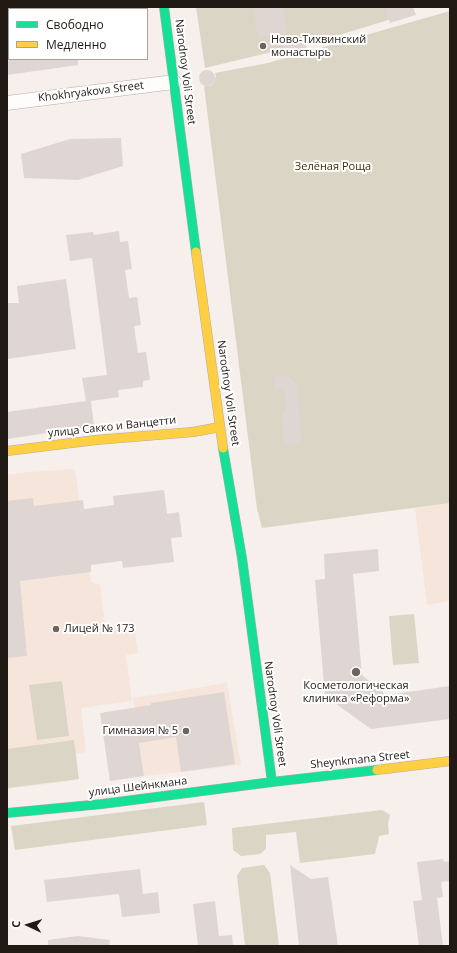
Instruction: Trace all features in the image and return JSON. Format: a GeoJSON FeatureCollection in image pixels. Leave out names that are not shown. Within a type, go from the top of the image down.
{"type":"FeatureCollection","features":[{"type":"Feature","properties":{"kind":"street","name":"Narodnoy Voli Street"},"geometry":{"type":"LineString","coordinates":[[164,7],[220,427],[242,558],[272,782]]}},
{"type":"Feature","properties":{"kind":"street","name":"Khokhryakova Street"},"geometry":{"type":"LineString","coordinates":[[7,102],[174,82]]}},
{"type":"Feature","properties":{"kind":"street","name":"улица Сакко и Ванцетти"},"geometry":{"type":"LineString","coordinates":[[7,451],[96,440],[193,432],[220,427]]}},
{"type":"Feature","properties":{"kind":"street","name":"Sheynkmana Street"},"geometry":{"type":"LineString","coordinates":[[272,782],[450,761]]}},
{"type":"Feature","properties":{"kind":"street","name":"улица Шейнкмана"},"geometry":{"type":"LineString","coordinates":[[7,813],[102,804],[272,782]]}},
{"type":"Feature","properties":{"kind":"shaded area","name":"Лицей № 173"},"geometry":{"type":"Polygon","coordinates":[[[75,469],[91,582],[100,585],[106,630],[134,627],[138,653],[126,655],[132,701],[81,708],[86,752],[74,754],[77,780],[7,789],[7,475],[75,469]]]}},
{"type":"Feature","properties":{"kind":"shaded area"},"geometry":{"type":"Polygon","coordinates":[[[450,503],[450,601],[427,605],[415,508],[450,503]]]}},
{"type":"Feature","properties":{"kind":"shaded area","name":"Гимназия № 5"},"geometry":{"type":"Polygon","coordinates":[[[227,683],[241,765],[144,776],[133,698],[227,683]]]}},
{"type":"Feature","properties":{"kind":"green space","name":"Ново-Тихвинский монастырь"},"geometry":{"type":"Polygon","coordinates":[[[196,7],[406,7],[408,14],[326,39],[205,68],[196,7]]]}},
{"type":"Feature","properties":{"kind":"green space","name":"Зелёная Роща"},"geometry":{"type":"Polygon","coordinates":[[[450,11],[450,503],[262,528],[257,509],[204,86],[212,85],[216,77],[215,73],[268,63],[450,11]]]}},
{"type":"Feature","properties":{"kind":"green space"},"geometry":{"type":"Polygon","coordinates":[[[414,614],[419,663],[393,665],[389,616],[414,614]]]}},
{"type":"Feature","properties":{"kind":"green space"},"geometry":{"type":"Polygon","coordinates":[[[62,681],[69,736],[37,740],[29,685],[62,681]]]}},
{"type":"Feature","properties":{"kind":"green space"},"geometry":{"type":"Polygon","coordinates":[[[74,740],[79,779],[7,788],[7,749],[74,740]]]}},
{"type":"Feature","properties":{"kind":"green space"},"geometry":{"type":"Polygon","coordinates":[[[204,802],[207,825],[15,850],[11,826],[204,802]]]}},
{"type":"Feature","properties":{"kind":"green space"},"geometry":{"type":"Polygon","coordinates":[[[382,810],[390,815],[388,824],[389,834],[379,836],[375,854],[300,863],[296,832],[266,835],[266,849],[260,854],[241,856],[233,850],[232,828],[382,810]]]}},
{"type":"Feature","properties":{"kind":"green space"},"geometry":{"type":"Polygon","coordinates":[[[264,865],[270,873],[279,946],[245,946],[237,876],[242,868],[264,865]]]}},
{"type":"Feature","properties":{"kind":"building"},"geometry":{"type":"Polygon","coordinates":[[[253,7],[283,7],[287,33],[258,37],[253,7]]]}},
{"type":"Feature","properties":{"kind":"building"},"geometry":{"type":"Polygon","coordinates":[[[385,7],[413,7],[416,15],[390,23],[385,7]]]}},
{"type":"Feature","properties":{"kind":"building"},"geometry":{"type":"Polygon","coordinates":[[[304,38],[307,49],[287,55],[283,43],[304,38]]]}},
{"type":"Feature","properties":{"kind":"building"},"geometry":{"type":"Polygon","coordinates":[[[7,59],[78,60],[78,65],[7,75],[7,59]]]}},
{"type":"Feature","properties":{"kind":"building"},"geometry":{"type":"Polygon","coordinates":[[[204,70],[210,70],[215,75],[213,84],[210,86],[204,86],[199,81],[199,75],[204,70]]]}},
{"type":"Feature","properties":{"kind":"building"},"geometry":{"type":"Polygon","coordinates":[[[121,138],[123,166],[78,180],[24,178],[21,154],[70,139],[121,138]]]}},
{"type":"Feature","properties":{"kind":"building"},"geometry":{"type":"Polygon","coordinates":[[[119,231],[120,242],[128,241],[132,269],[125,270],[129,298],[137,297],[141,325],[134,326],[138,353],[146,352],[150,380],[143,381],[143,387],[118,390],[119,397],[91,401],[94,426],[7,439],[7,412],[86,401],[82,378],[107,375],[92,258],[70,261],[66,235],[93,232],[94,235],[119,231]]]}},
{"type":"Feature","properties":{"kind":"building"},"geometry":{"type":"Polygon","coordinates":[[[66,279],[76,349],[7,359],[7,303],[19,303],[17,286],[66,279]]]}},
{"type":"Feature","properties":{"kind":"building"},"geometry":{"type":"Polygon","coordinates":[[[287,375],[297,385],[301,444],[284,445],[282,411],[286,411],[284,389],[275,390],[274,377],[287,375]]]}},
{"type":"Feature","properties":{"kind":"building"},"geometry":{"type":"Polygon","coordinates":[[[164,490],[167,514],[179,512],[182,537],[171,538],[174,562],[123,568],[122,561],[91,565],[91,572],[20,581],[27,656],[7,658],[7,501],[33,498],[34,506],[83,500],[84,509],[114,505],[113,496],[164,490]]]}},
{"type":"Feature","properties":{"kind":"building"},"geometry":{"type":"Polygon","coordinates":[[[378,549],[379,571],[353,574],[362,675],[386,695],[450,686],[450,719],[371,729],[325,696],[315,580],[325,579],[324,554],[378,549]]]}},
{"type":"Feature","properties":{"kind":"building","name":"Гимназия № 5"},"geometry":{"type":"Polygon","coordinates":[[[224,692],[235,764],[181,772],[176,737],[139,743],[144,776],[110,781],[100,713],[151,705],[151,703],[224,692]]]}},
{"type":"Feature","properties":{"kind":"building"},"geometry":{"type":"Polygon","coordinates":[[[443,859],[444,862],[450,861],[450,881],[441,882],[443,897],[437,898],[443,946],[419,946],[413,901],[422,900],[417,862],[443,859]]]}},
{"type":"Feature","properties":{"kind":"building"},"geometry":{"type":"Polygon","coordinates":[[[290,865],[311,879],[328,877],[338,946],[299,946],[290,865]]]}},
{"type":"Feature","properties":{"kind":"building"},"geometry":{"type":"Polygon","coordinates":[[[140,869],[143,894],[158,892],[160,913],[122,917],[119,894],[47,902],[44,880],[140,869]]]}},
{"type":"Feature","properties":{"kind":"building"},"geometry":{"type":"Polygon","coordinates":[[[215,901],[219,936],[232,935],[233,946],[198,946],[193,904],[215,901]]]}},
{"type":"Feature","properties":{"kind":"building"},"geometry":{"type":"Polygon","coordinates":[[[78,936],[110,940],[109,946],[48,946],[48,940],[78,936]]]}},
{"type":"Feature","properties":{"kind":"traffic: fast"},"geometry":{"type":"LineString","coordinates":[[164,7],[196,252]]}},
{"type":"Feature","properties":{"kind":"traffic: fast"},"geometry":{"type":"LineString","coordinates":[[223,448],[242,558],[272,782]]}},
{"type":"Feature","properties":{"kind":"traffic: fast"},"geometry":{"type":"LineString","coordinates":[[7,813],[102,804],[377,770]]}},
{"type":"Feature","properties":{"kind":"traffic: slow"},"geometry":{"type":"LineString","coordinates":[[196,252],[223,448]]}},
{"type":"Feature","properties":{"kind":"traffic: slow"},"geometry":{"type":"LineString","coordinates":[[7,451],[96,440],[193,432],[220,427]]}},
{"type":"Feature","properties":{"kind":"traffic: slow"},"geometry":{"type":"LineString","coordinates":[[377,770],[450,761]]}},
{"type":"Feature","properties":{"kind":"place","name":"Ново-Тихвинский монастырь"},"geometry":{"type":"Point","coordinates":[263,46]}},
{"type":"Feature","properties":{"kind":"place","name":"Лицей № 173"},"geometry":{"type":"Point","coordinates":[56,629]}},
{"type":"Feature","properties":{"kind":"place","name":"Косметологическая клиника «Реформа»"},"geometry":{"type":"Point","coordinates":[356,672]}},
{"type":"Feature","properties":{"kind":"place","name":"Гимназия № 5"},"geometry":{"type":"Point","coordinates":[186,731]}}]}
